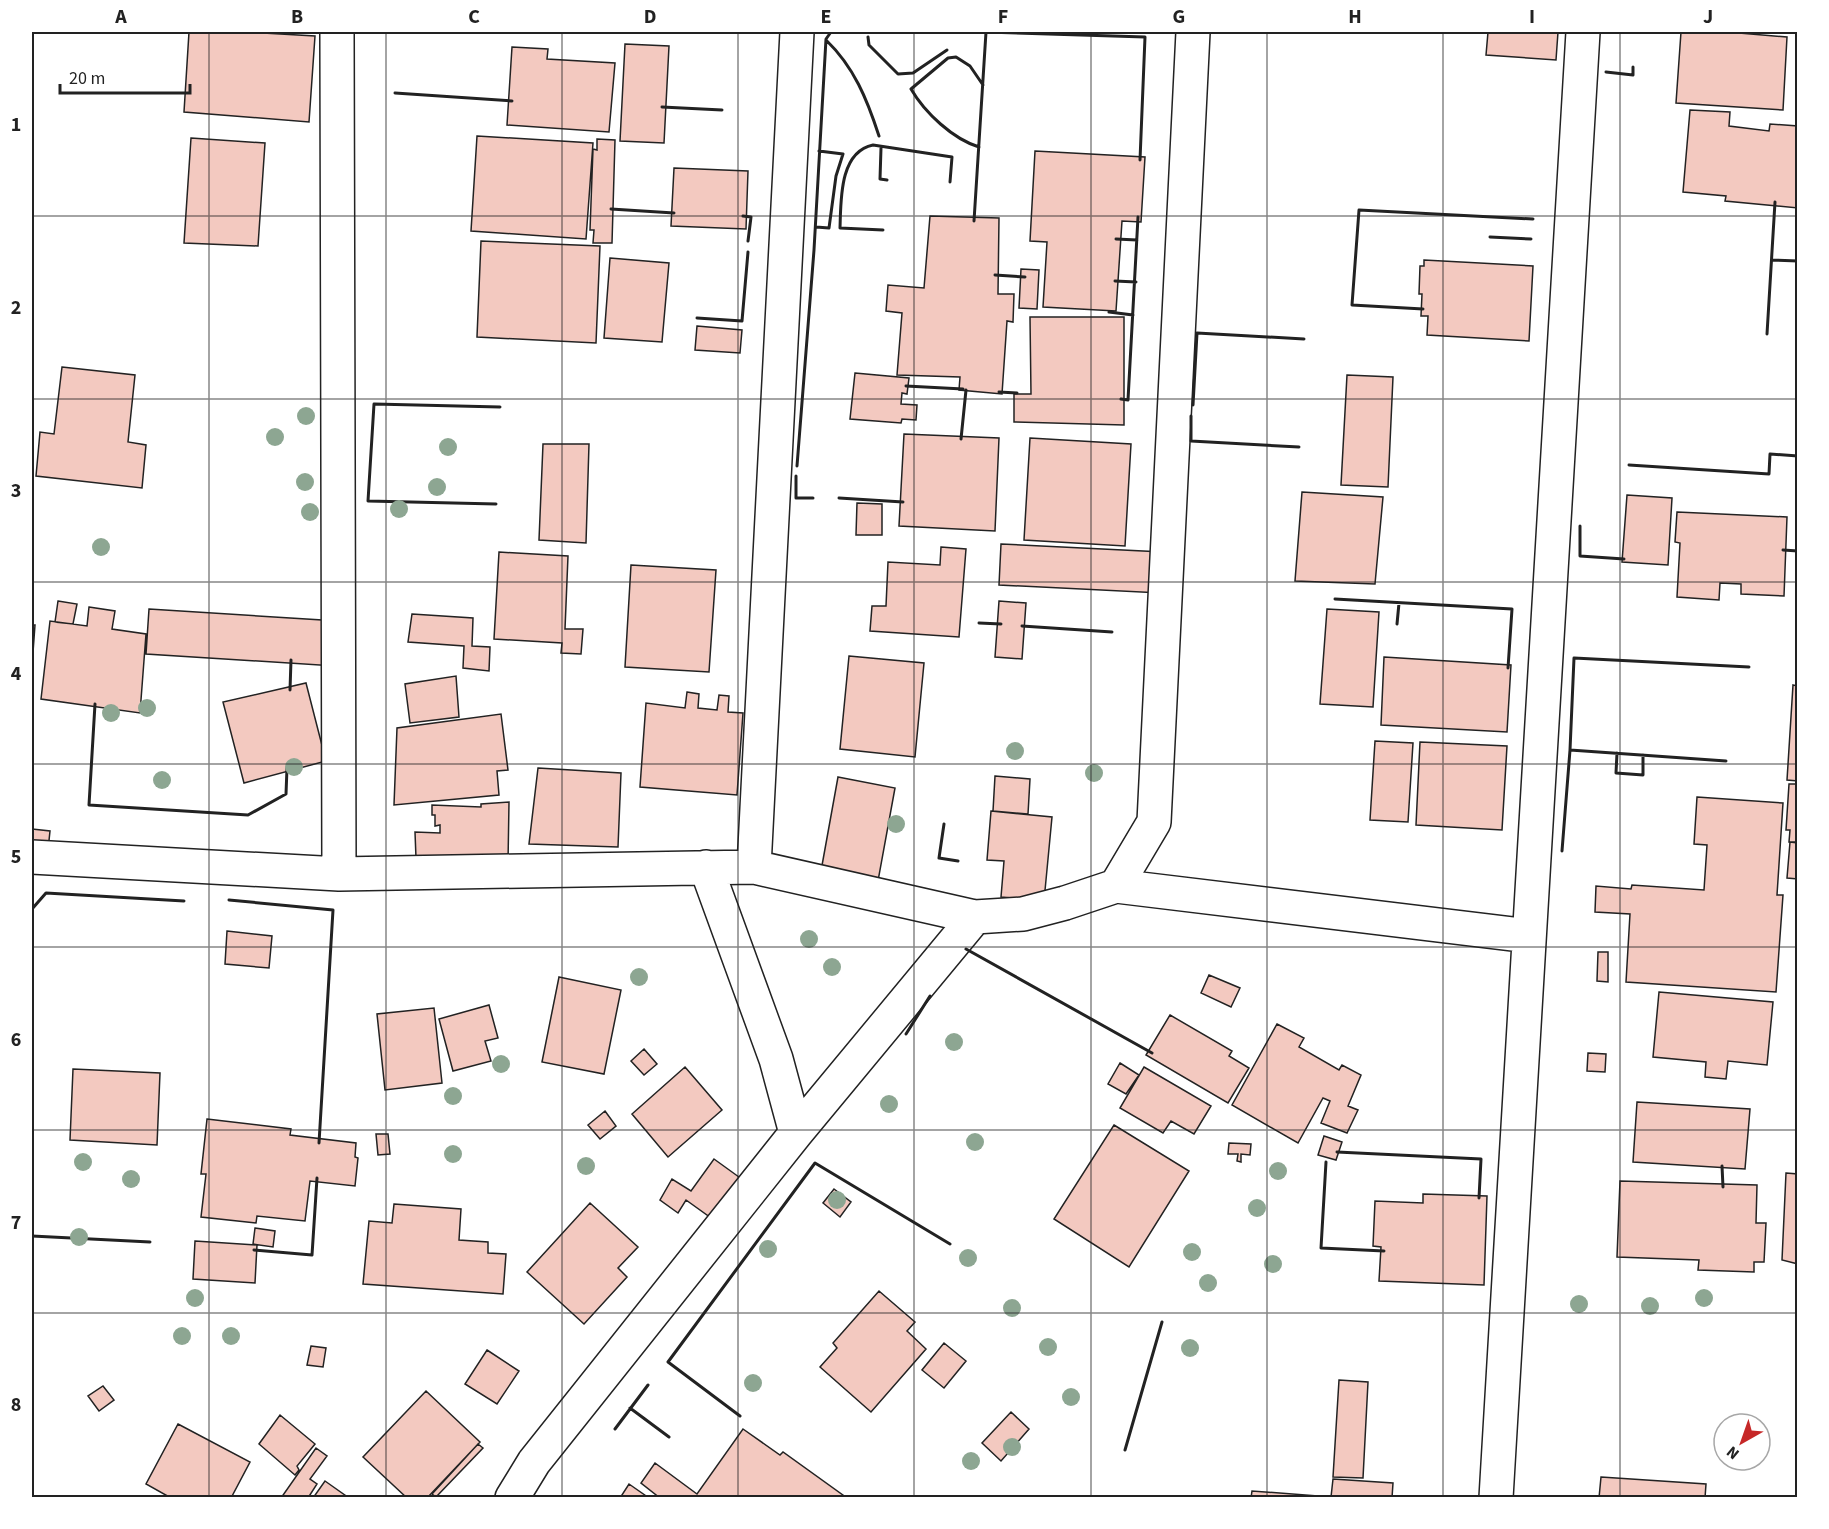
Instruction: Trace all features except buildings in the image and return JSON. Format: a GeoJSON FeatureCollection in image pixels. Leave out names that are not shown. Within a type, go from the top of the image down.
{"type":"FeatureCollection","features":[{"type":"Feature","properties":{"kind":"street"},"geometry":{"type":"LineString","coordinates":[[338,32],[339,874]]}},
{"type":"Feature","properties":{"kind":"street"},"geometry":{"type":"LineString","coordinates":[[754,867],[797,32]]}},
{"type":"Feature","properties":{"kind":"street"},"geometry":{"type":"LineString","coordinates":[[1116,886],[1154,822],[1193,32]]}},
{"type":"Feature","properties":{"kind":"street"},"geometry":{"type":"LineString","coordinates":[[1496,1497],[1583,32]]}},
{"type":"Feature","properties":{"kind":"street"},"geometry":{"type":"LineString","coordinates":[[32,857],[339,874],[754,867],[975,917],[1023,914],[1116,886],[1529,936]]}},
{"type":"Feature","properties":{"kind":"street"},"geometry":{"type":"LineString","coordinates":[[706,867],[776,1059],[796,1133]]}},
{"type":"Feature","properties":{"kind":"street"},"geometry":{"type":"LineString","coordinates":[[512,1497],[534,1462],[796,1133],[975,917]]}},
{"type":"Feature","properties":{"kind":"wall"},"geometry":{"type":"LineString","coordinates":[[797,466],[814,250],[826,39],[831,32]]}},
{"type":"Feature","properties":{"kind":"wall"},"geometry":{"type":"LineString","coordinates":[[985,32],[1145,37],[1140,160]]}},
{"type":"Feature","properties":{"kind":"wall"},"geometry":{"type":"LineString","coordinates":[[974,221],[986,32]]}},
{"type":"Feature","properties":{"kind":"wall"},"geometry":{"type":"LineString","coordinates":[[868,37],[869,45],[898,74],[913,73],[947,50]]}},
{"type":"Feature","properties":{"kind":"wall"},"geometry":{"type":"LineString","coordinates":[[826,40],[852,72],[870,109],[879,136]]}},
{"type":"Feature","properties":{"kind":"wall"},"geometry":{"type":"LineString","coordinates":[[979,147],[959,138],[940,124],[911,89],[948,58],[956,57],[970,66],[983,85]]}},
{"type":"Feature","properties":{"kind":"wall"},"geometry":{"type":"LineString","coordinates":[[1606,72],[1633,75],[1633,67]]}},
{"type":"Feature","properties":{"kind":"wall"},"geometry":{"type":"LineString","coordinates":[[395,93],[512,101]]}},
{"type":"Feature","properties":{"kind":"wall"},"geometry":{"type":"LineString","coordinates":[[662,107],[722,110]]}},
{"type":"Feature","properties":{"kind":"wall"},"geometry":{"type":"LineString","coordinates":[[883,230],[840,228],[844,179],[848,167],[862,149],[873,145],[952,157],[950,182]]}},
{"type":"Feature","properties":{"kind":"wall"},"geometry":{"type":"LineString","coordinates":[[881,148],[880,179],[887,180]]}},
{"type":"Feature","properties":{"kind":"wall"},"geometry":{"type":"LineString","coordinates":[[816,227],[829,228],[836,176],[843,154],[819,151]]}},
{"type":"Feature","properties":{"kind":"wall"},"geometry":{"type":"LineString","coordinates":[[1767,334],[1775,202]]}},
{"type":"Feature","properties":{"kind":"wall"},"geometry":{"type":"LineString","coordinates":[[611,209],[674,213]]}},
{"type":"Feature","properties":{"kind":"wall"},"geometry":{"type":"LineString","coordinates":[[1423,309],[1352,305],[1359,210],[1533,219]]}},
{"type":"Feature","properties":{"kind":"wall"},"geometry":{"type":"LineString","coordinates":[[743,216],[751,217],[748,241]]}},
{"type":"Feature","properties":{"kind":"wall"},"geometry":{"type":"LineString","coordinates":[[1121,399],[1128,400],[1138,217]]}},
{"type":"Feature","properties":{"kind":"wall"},"geometry":{"type":"LineString","coordinates":[[1490,237],[1531,239]]}},
{"type":"Feature","properties":{"kind":"wall"},"geometry":{"type":"LineString","coordinates":[[1116,239],[1137,240]]}},
{"type":"Feature","properties":{"kind":"wall"},"geometry":{"type":"LineString","coordinates":[[697,318],[742,321],[748,252]]}},
{"type":"Feature","properties":{"kind":"wall"},"geometry":{"type":"LineString","coordinates":[[1772,260],[1798,261]]}},
{"type":"Feature","properties":{"kind":"wall"},"geometry":{"type":"LineString","coordinates":[[995,275],[1025,277]]}},
{"type":"Feature","properties":{"kind":"wall"},"geometry":{"type":"LineString","coordinates":[[1115,281],[1136,282]]}},
{"type":"Feature","properties":{"kind":"wall"},"geometry":{"type":"LineString","coordinates":[[1109,312],[1133,315]]}},
{"type":"Feature","properties":{"kind":"wall"},"geometry":{"type":"LineString","coordinates":[[1193,405],[1197,333],[1304,339]]}},
{"type":"Feature","properties":{"kind":"wall"},"geometry":{"type":"LineString","coordinates":[[906,386],[963,389]]}},
{"type":"Feature","properties":{"kind":"wall"},"geometry":{"type":"LineString","coordinates":[[961,439],[966,390]]}},
{"type":"Feature","properties":{"kind":"wall"},"geometry":{"type":"LineString","coordinates":[[999,392],[1017,393]]}},
{"type":"Feature","properties":{"kind":"wall"},"geometry":{"type":"LineString","coordinates":[[496,504],[368,501],[374,404],[500,407]]}},
{"type":"Feature","properties":{"kind":"wall"},"geometry":{"type":"LineString","coordinates":[[1191,416],[1191,441],[1299,447]]}},
{"type":"Feature","properties":{"kind":"wall"},"geometry":{"type":"LineString","coordinates":[[1629,465],[1769,474],[1770,454],[1798,456]]}},
{"type":"Feature","properties":{"kind":"wall"},"geometry":{"type":"LineString","coordinates":[[796,476],[796,498],[813,498]]}},
{"type":"Feature","properties":{"kind":"wall"},"geometry":{"type":"LineString","coordinates":[[839,498],[903,502]]}},
{"type":"Feature","properties":{"kind":"wall"},"geometry":{"type":"LineString","coordinates":[[1580,526],[1580,556],[1624,559]]}},
{"type":"Feature","properties":{"kind":"wall"},"geometry":{"type":"LineString","coordinates":[[1783,550],[1798,551]]}},
{"type":"Feature","properties":{"kind":"wall"},"geometry":{"type":"LineString","coordinates":[[1335,599],[1512,609],[1508,668]]}},
{"type":"Feature","properties":{"kind":"wall"},"geometry":{"type":"LineString","coordinates":[[1397,624],[1399,603]]}},
{"type":"Feature","properties":{"kind":"wall"},"geometry":{"type":"LineString","coordinates":[[979,623],[1001,624]]}},
{"type":"Feature","properties":{"kind":"wall"},"geometry":{"type":"LineString","coordinates":[[1022,626],[1112,632]]}},
{"type":"Feature","properties":{"kind":"wall"},"geometry":{"type":"LineString","coordinates":[[1562,851],[1574,658],[1749,667]]}},
{"type":"Feature","properties":{"kind":"wall"},"geometry":{"type":"LineString","coordinates":[[290,690],[291,660]]}},
{"type":"Feature","properties":{"kind":"wall"},"geometry":{"type":"LineString","coordinates":[[95,704],[89,805],[248,815],[286,794],[287,768]]}},
{"type":"Feature","properties":{"kind":"wall"},"geometry":{"type":"LineString","coordinates":[[1570,750],[1726,761]]}},
{"type":"Feature","properties":{"kind":"wall"},"geometry":{"type":"LineString","coordinates":[[1617,753],[1616,773],[1643,775],[1643,755]]}},
{"type":"Feature","properties":{"kind":"wall"},"geometry":{"type":"LineString","coordinates":[[944,824],[939,858],[958,861]]}},
{"type":"Feature","properties":{"kind":"wall"},"geometry":{"type":"LineString","coordinates":[[32,909],[46,893],[184,901]]}},
{"type":"Feature","properties":{"kind":"wall"},"geometry":{"type":"LineString","coordinates":[[229,900],[333,910],[319,1143]]}},
{"type":"Feature","properties":{"kind":"wall"},"geometry":{"type":"LineString","coordinates":[[966,949],[1152,1053]]}},
{"type":"Feature","properties":{"kind":"wall"},"geometry":{"type":"LineString","coordinates":[[906,1034],[930,996]]}},
{"type":"Feature","properties":{"kind":"wall"},"geometry":{"type":"LineString","coordinates":[[1337,1152],[1481,1159],[1479,1198]]}},
{"type":"Feature","properties":{"kind":"wall"},"geometry":{"type":"LineString","coordinates":[[1326,1162],[1321,1248],[1384,1251]]}},
{"type":"Feature","properties":{"kind":"wall"},"geometry":{"type":"LineString","coordinates":[[740,1416],[668,1362],[815,1163],[950,1244]]}},
{"type":"Feature","properties":{"kind":"wall"},"geometry":{"type":"LineString","coordinates":[[1722,1166],[1723,1187]]}},
{"type":"Feature","properties":{"kind":"wall"},"geometry":{"type":"LineString","coordinates":[[254,1250],[312,1255],[317,1178]]}},
{"type":"Feature","properties":{"kind":"wall"},"geometry":{"type":"LineString","coordinates":[[32,1236],[150,1242]]}},
{"type":"Feature","properties":{"kind":"wall"},"geometry":{"type":"LineString","coordinates":[[1125,1450],[1162,1322]]}},
{"type":"Feature","properties":{"kind":"wall"},"geometry":{"type":"LineString","coordinates":[[615,1429],[648,1385]]}},
{"type":"Feature","properties":{"kind":"wall"},"geometry":{"type":"LineString","coordinates":[[630,1408],[669,1437]]}}]}
